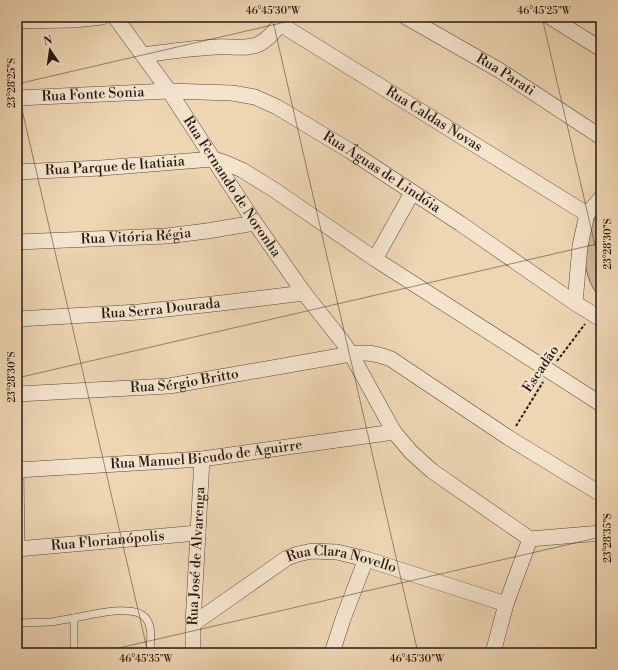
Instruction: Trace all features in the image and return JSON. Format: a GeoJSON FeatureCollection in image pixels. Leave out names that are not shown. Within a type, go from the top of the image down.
{"type":"FeatureCollection","features":[{"type":"Feature","properties":{"kind":"street"},"geometry":{"type":"LineString","coordinates":[[17,21],[74,20],[102,17]]}},
{"type":"Feature","properties":{"kind":"street","name":"Rua Fernando de Noronha"},"geometry":{"type":"LineString","coordinates":[[115,17],[169,91],[255,223],[304,293],[351,354]]}},
{"type":"Feature","properties":{"kind":"street","name":"Rua Parati"},"geometry":{"type":"LineString","coordinates":[[406,17],[500,70],[601,137]]}},
{"type":"Feature","properties":{"kind":"street"},"geometry":{"type":"LineString","coordinates":[[550,17],[601,49]]}},
{"type":"Feature","properties":{"kind":"street"},"geometry":{"type":"LineString","coordinates":[[143,55],[259,44],[265,40],[282,21]]}},
{"type":"Feature","properties":{"kind":"street","name":"Rua Caldas Novas"},"geometry":{"type":"LineString","coordinates":[[282,21],[587,214]]}},
{"type":"Feature","properties":{"kind":"street","name":"Rua Fonte Sonia"},"geometry":{"type":"LineString","coordinates":[[17,98],[169,91]]}},
{"type":"Feature","properties":{"kind":"street","name":"Rua Águas de Lindóia"},"geometry":{"type":"LineString","coordinates":[[169,91],[232,93],[255,97],[277,107],[350,151],[462,224],[575,303],[597,316]]}},
{"type":"Feature","properties":{"kind":"street"},"geometry":{"type":"LineString","coordinates":[[213,159],[242,170],[274,189],[375,259],[601,404]]}},
{"type":"Feature","properties":{"kind":"street","name":"Rua Parque de Itatiaia"},"geometry":{"type":"LineString","coordinates":[[17,172],[101,168],[213,159]]}},
{"type":"Feature","properties":{"kind":"street"},"geometry":{"type":"LineString","coordinates":[[375,259],[412,192]]}},
{"type":"Feature","properties":{"kind":"street"},"geometry":{"type":"LineString","coordinates":[[575,303],[580,246],[587,214],[601,198]]}},
{"type":"Feature","properties":{"kind":"street","name":"Rua Vitória Régia"},"geometry":{"type":"LineString","coordinates":[[17,242],[167,236],[255,223]]}},
{"type":"Feature","properties":{"kind":"street","name":"Rua Serra Dourada"},"geometry":{"type":"LineString","coordinates":[[17,319],[139,312],[304,293]]}},
{"type":"Feature","properties":{"kind":"street"},"geometry":{"type":"LineString","coordinates":[[601,494],[509,438],[391,359],[367,352],[351,354],[394,432],[411,452],[432,471],[530,539],[601,533]]}},
{"type":"Feature","properties":{"kind":"street","name":"Rua Sérgio Britto"},"geometry":{"type":"LineString","coordinates":[[17,394],[169,386],[351,354]]}},
{"type":"Feature","properties":{"kind":"street","name":"Rua Manuel Bicudo de Aguirre"},"geometry":{"type":"LineString","coordinates":[[19,470],[202,459],[394,432]]}},
{"type":"Feature","properties":{"kind":"street","name":"Rua José de Alvarenga"},"geometry":{"type":"LineString","coordinates":[[193,653],[193,624],[202,459]]}},
{"type":"Feature","properties":{"kind":"street","name":"Rua Florianópolis"},"geometry":{"type":"LineString","coordinates":[[19,549],[198,533]]}},
{"type":"Feature","properties":{"kind":"street"},"geometry":{"type":"LineString","coordinates":[[493,653],[506,604],[530,539]]}},
{"type":"Feature","properties":{"kind":"street","name":"Rua Clara Novello"},"geometry":{"type":"LineString","coordinates":[[193,624],[287,558],[312,551],[338,552],[366,559],[506,604]]}},
{"type":"Feature","properties":{"kind":"street"},"geometry":{"type":"LineString","coordinates":[[332,653],[343,619],[366,559]]}},
{"type":"Feature","properties":{"kind":"lane"},"geometry":{"type":"LineString","coordinates":[[19,470],[19,549]]}},
{"type":"Feature","properties":{"kind":"lane"},"geometry":{"type":"LineString","coordinates":[[17,623],[51,622],[108,611],[136,612],[143,614],[147,618],[150,628],[150,653]]}},
{"type":"Feature","properties":{"kind":"lane"},"geometry":{"type":"LineString","coordinates":[[74,618],[74,653]]}},
{"type":"Feature","properties":{"kind":"path","name":"Escadão"},"geometry":{"type":"LineString","coordinates":[[509,438],[550,370],[597,316]]}},
{"type":"Feature","properties":{"kind":"shaded area"},"geometry":{"type":"Polygon","coordinates":[[[601,210],[601,298],[589,279],[586,268],[585,248],[590,227],[601,210]]]}}]}
